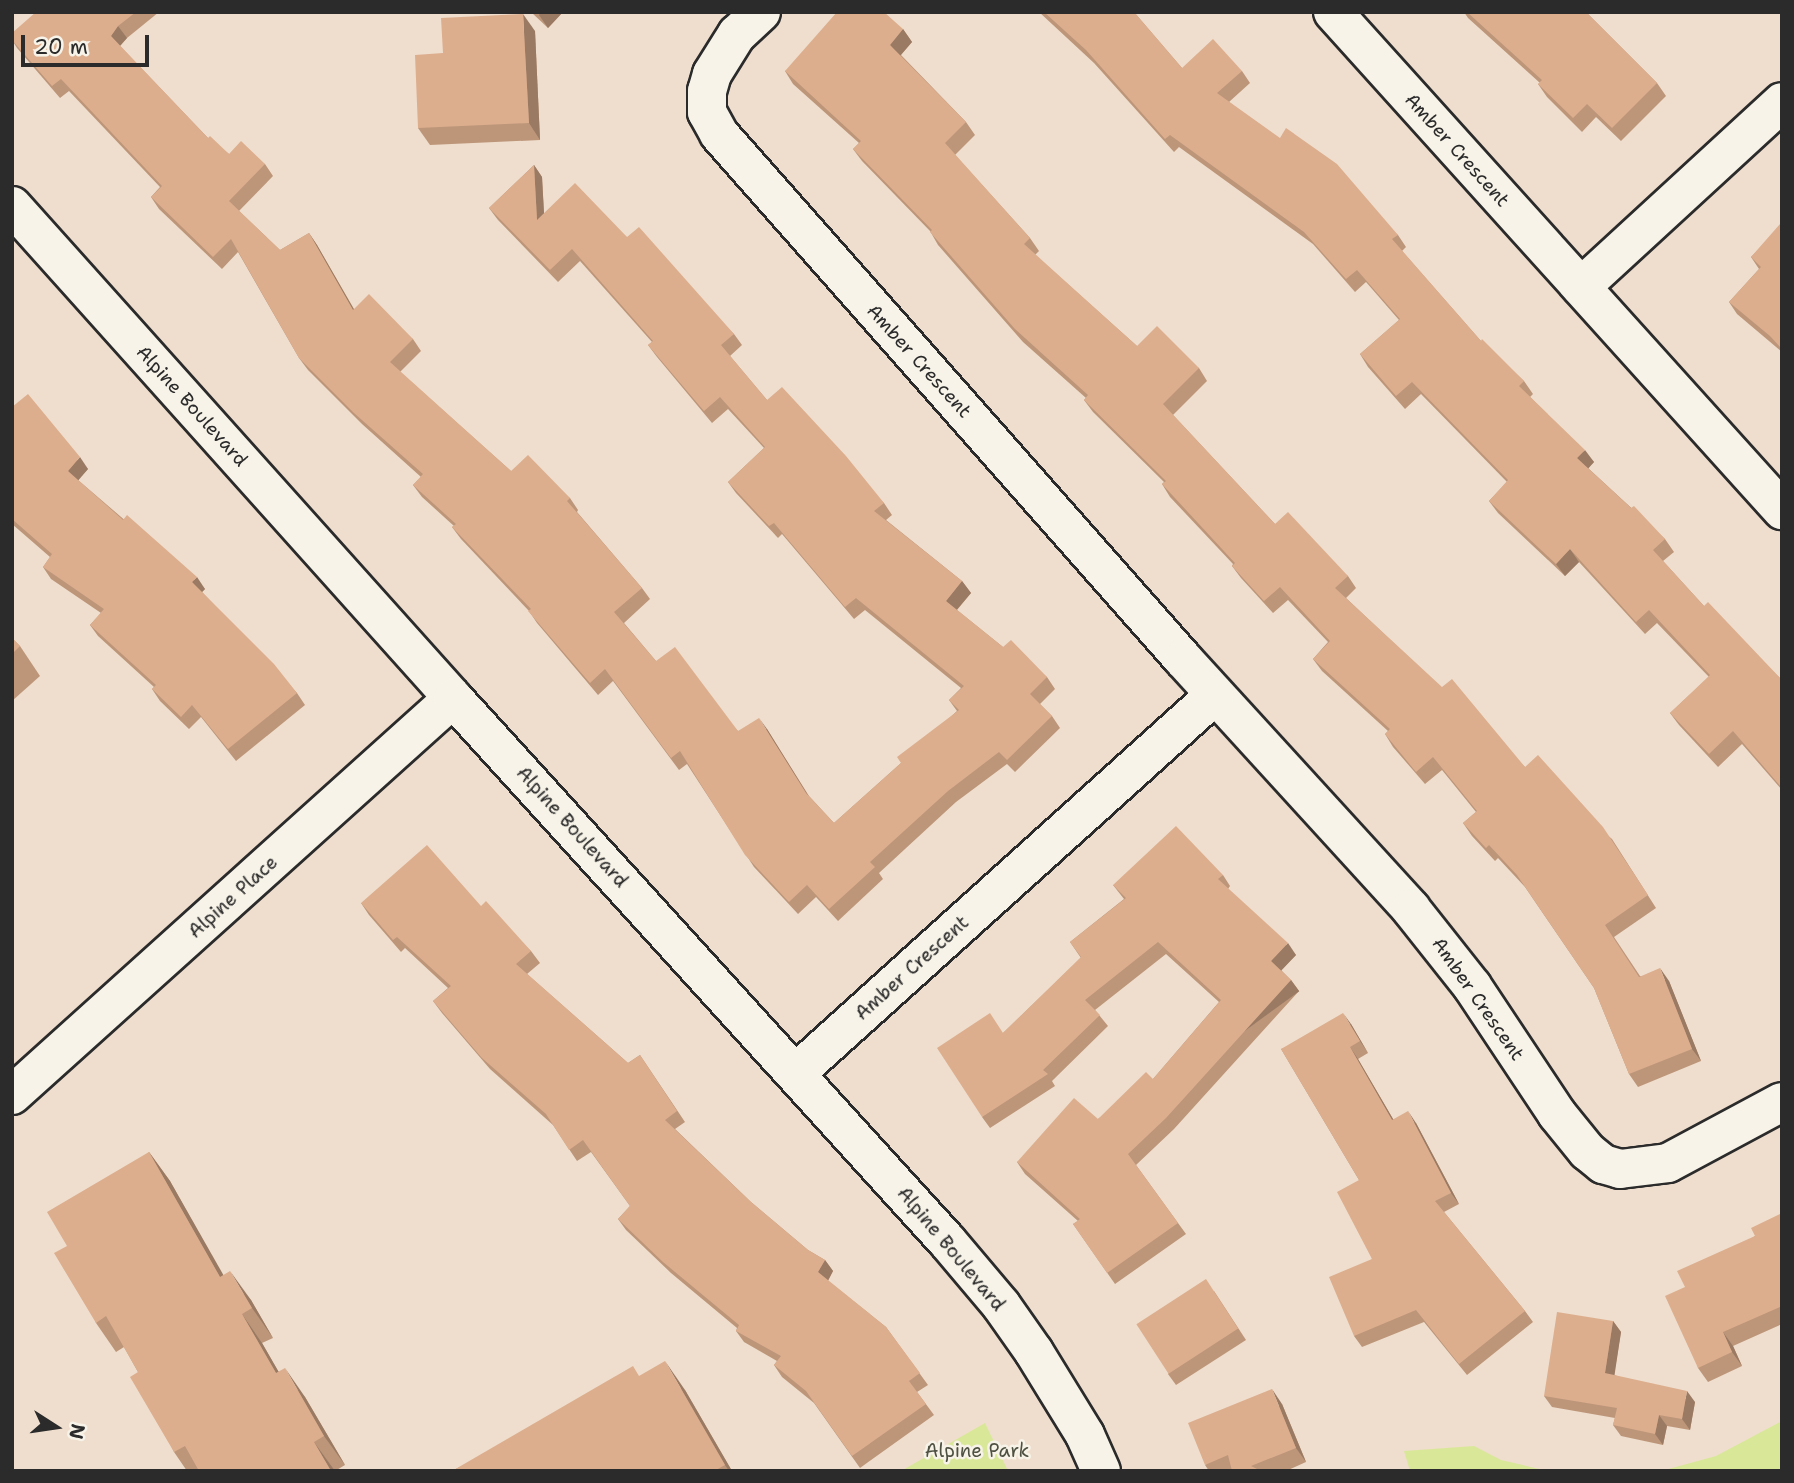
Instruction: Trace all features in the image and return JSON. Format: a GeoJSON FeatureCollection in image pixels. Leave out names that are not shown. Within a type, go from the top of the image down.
{"type":"FeatureCollection","features":[{"type":"Feature","properties":{"kind":"street","name":"Amber Crescent"},"geometry":{"type":"LineString","coordinates":[[761,12],[737,34],[712,74],[707,91],[707,111],[719,134],[1215,695],[1442,946],[1571,1133],[1603,1164],[1620,1169],[1668,1163],[1782,1102]]}},
{"type":"Feature","properties":{"kind":"street","name":"Amber Crescent"},"geometry":{"type":"LineString","coordinates":[[1333,12],[1782,510]]}},
{"type":"Feature","properties":{"kind":"street"},"geometry":{"type":"LineString","coordinates":[[1581,287],[1782,102]]}},
{"type":"Feature","properties":{"kind":"street","name":"Alpine Boulevard"},"geometry":{"type":"LineString","coordinates":[[12,206],[453,698],[796,1073],[1001,1305],[1064,1399],[1101,1471]]}},
{"type":"Feature","properties":{"kind":"street","name":"Amber Crescent"},"geometry":{"type":"LineString","coordinates":[[796,1073],[1215,695]]}},
{"type":"Feature","properties":{"kind":"street","name":"Alpine Place"},"geometry":{"type":"LineString","coordinates":[[12,1095],[453,698]]}},
{"type":"Feature","properties":{"kind":"green space"},"geometry":{"type":"Polygon","coordinates":[[[1782,1421],[1782,1471],[1661,1471],[1716,1456],[1782,1421]]]}},
{"type":"Feature","properties":{"kind":"green space","name":"Alpine Park"},"geometry":{"type":"Polygon","coordinates":[[[985,1423],[1008,1471],[901,1471],[985,1423]]]}},
{"type":"Feature","properties":{"kind":"green space"},"geometry":{"type":"Polygon","coordinates":[[[1474,1446],[1501,1460],[1548,1471],[1410,1471],[1404,1451],[1474,1446]]]}},
{"type":"Feature","properties":{"kind":"building"},"geometry":{"type":"Polygon","coordinates":[[[36,12],[136,12],[118,26],[111,36],[208,138],[210,136],[229,154],[241,141],[265,164],[229,201],[280,250],[309,233],[353,310],[369,294],[413,339],[390,362],[511,471],[528,455],[570,498],[567,501],[642,588],[614,612],[656,661],[675,647],[738,731],[759,718],[806,793],[834,823],[901,763],[897,757],[959,710],[949,700],[964,686],[856,598],[845,607],[774,523],[769,526],[728,482],[765,447],[720,397],[704,411],[648,345],[653,341],[572,249],[550,270],[489,208],[534,165],[537,220],[575,183],[627,237],[639,227],[734,334],[721,345],[767,400],[782,387],[846,456],[884,503],[874,511],[962,581],[946,601],[1003,647],[1011,640],[1047,677],[1030,694],[1052,716],[1007,760],[999,752],[948,791],[870,862],[875,867],[829,909],[807,885],[789,902],[745,855],[680,751],[671,758],[605,669],[590,683],[528,611],[531,609],[452,527],[456,524],[413,485],[423,474],[354,413],[299,358],[231,239],[213,257],[151,197],[162,186],[61,79],[52,86],[12,40],[12,33],[36,12]]]}},
{"type":"Feature","properties":{"kind":"building"},"geometry":{"type":"Polygon","coordinates":[[[837,12],[884,12],[903,29],[890,45],[966,122],[945,143],[1030,238],[1024,244],[1137,346],[1157,326],[1199,368],[1163,404],[1275,524],[1288,512],[1348,576],[1335,588],[1442,687],[1452,679],[1525,767],[1538,755],[1603,827],[1648,895],[1605,925],[1639,977],[1660,968],[1692,1049],[1629,1074],[1594,988],[1517,875],[1489,845],[1486,848],[1463,823],[1477,811],[1433,757],[1416,772],[1385,734],[1390,729],[1313,659],[1330,641],[1280,587],[1264,601],[1232,566],[1235,563],[1162,484],[1166,481],[1084,400],[1088,395],[1015,329],[930,232],[932,230],[853,149],[861,141],[785,71],[837,12]]]}},
{"type":"Feature","properties":{"kind":"building"},"geometry":{"type":"Polygon","coordinates":[[[1044,12],[1134,12],[1182,68],[1213,39],[1242,71],[1217,93],[1280,138],[1286,128],[1337,164],[1398,235],[1392,239],[1481,341],[1482,339],[1524,381],[1519,386],[1585,450],[1577,458],[1631,508],[1634,506],[1665,539],[1653,550],[1704,606],[1708,602],[1782,680],[1782,788],[1733,731],[1709,754],[1670,713],[1710,675],[1649,610],[1636,622],[1570,549],[1556,564],[1489,501],[1508,480],[1412,382],[1396,396],[1360,354],[1400,319],[1357,270],[1346,279],[1304,232],[1170,135],[1165,139],[1086,50],[1044,12]]]}},
{"type":"Feature","properties":{"kind":"building"},"geometry":{"type":"Polygon","coordinates":[[[1467,12],[1586,12],[1657,83],[1612,128],[1587,104],[1573,118],[1538,84],[1542,80],[1467,12]]]}},
{"type":"Feature","properties":{"kind":"building"},"geometry":{"type":"Polygon","coordinates":[[[523,14],[529,123],[418,128],[415,55],[443,53],[441,18],[523,14]]]}},
{"type":"Feature","properties":{"kind":"building"},"geometry":{"type":"Polygon","coordinates":[[[1780,224],[1782,349],[1729,302],[1761,267],[1751,257],[1780,224]]]}},
{"type":"Feature","properties":{"kind":"building"},"geometry":{"type":"Polygon","coordinates":[[[28,394],[80,457],[68,471],[123,520],[127,515],[197,577],[192,582],[274,664],[297,693],[228,749],[192,705],[181,717],[152,689],[156,685],[90,625],[104,609],[43,567],[52,554],[12,519],[12,407],[28,394]]]}},
{"type":"Feature","properties":{"kind":"building"},"geometry":{"type":"Polygon","coordinates":[[[12,638],[20,646],[12,654],[12,638]]]}},
{"type":"Feature","properties":{"kind":"building"},"geometry":{"type":"Polygon","coordinates":[[[1176,826],[1223,875],[1218,879],[1288,943],[1271,961],[1291,980],[1166,1118],[1128,1154],[1178,1223],[1107,1273],[1073,1224],[1080,1219],[1017,1162],[1074,1098],[1098,1119],[1146,1072],[1153,1079],[1221,1000],[1158,942],[1085,1000],[1100,1015],[1043,1070],[1048,1074],[982,1117],[937,1048],[990,1013],[1003,1033],[1081,957],[1070,942],[1126,898],[1113,885],[1176,826]]]}},
{"type":"Feature","properties":{"kind":"building"},"geometry":{"type":"Polygon","coordinates":[[[427,845],[481,906],[486,901],[531,951],[516,964],[628,1063],[640,1055],[677,1111],[665,1120],[751,1202],[808,1250],[825,1260],[818,1272],[886,1327],[920,1373],[909,1381],[926,1404],[852,1456],[806,1391],[774,1365],[781,1356],[736,1331],[739,1325],[663,1262],[618,1219],[630,1206],[583,1140],[569,1150],[546,1114],[482,1058],[433,1001],[451,986],[397,937],[393,940],[361,903],[427,845]]]}},
{"type":"Feature","properties":{"kind":"building"},"geometry":{"type":"Polygon","coordinates":[[[1343,1013],[1360,1041],[1350,1047],[1392,1120],[1408,1111],[1451,1193],[1435,1201],[1525,1311],[1459,1364],[1416,1310],[1354,1336],[1329,1277],[1372,1259],[1337,1192],[1359,1180],[1281,1049],[1343,1013]]]}},
{"type":"Feature","properties":{"kind":"building"},"geometry":{"type":"Polygon","coordinates":[[[149,1152],[220,1277],[230,1271],[252,1308],[242,1314],[276,1373],[285,1368],[324,1436],[314,1442],[331,1471],[199,1471],[185,1446],[174,1452],[130,1377],[138,1372],[106,1316],[96,1323],[54,1253],[67,1246],[47,1212],[149,1152]]]}},
{"type":"Feature","properties":{"kind":"building"},"geometry":{"type":"Polygon","coordinates":[[[1782,1213],[1782,1306],[1723,1332],[1732,1352],[1698,1368],[1665,1296],[1685,1287],[1677,1271],[1755,1236],[1751,1228],[1782,1213]]]}},
{"type":"Feature","properties":{"kind":"building"},"geometry":{"type":"Polygon","coordinates":[[[1206,1279],[1238,1328],[1169,1374],[1136,1324],[1206,1279]]]}},
{"type":"Feature","properties":{"kind":"building"},"geometry":{"type":"Polygon","coordinates":[[[1557,1312],[1613,1321],[1605,1373],[1687,1391],[1682,1419],[1659,1415],[1655,1434],[1613,1425],[1617,1408],[1544,1396],[1557,1312]]]}},
{"type":"Feature","properties":{"kind":"building"},"geometry":{"type":"Polygon","coordinates":[[[665,1361],[725,1465],[714,1471],[452,1471],[633,1366],[639,1376],[665,1361]]]}},
{"type":"Feature","properties":{"kind":"building"},"geometry":{"type":"Polygon","coordinates":[[[1272,1389],[1296,1448],[1251,1466],[1261,1471],[1232,1471],[1228,1455],[1205,1465],[1188,1423],[1272,1389]]]}}]}
